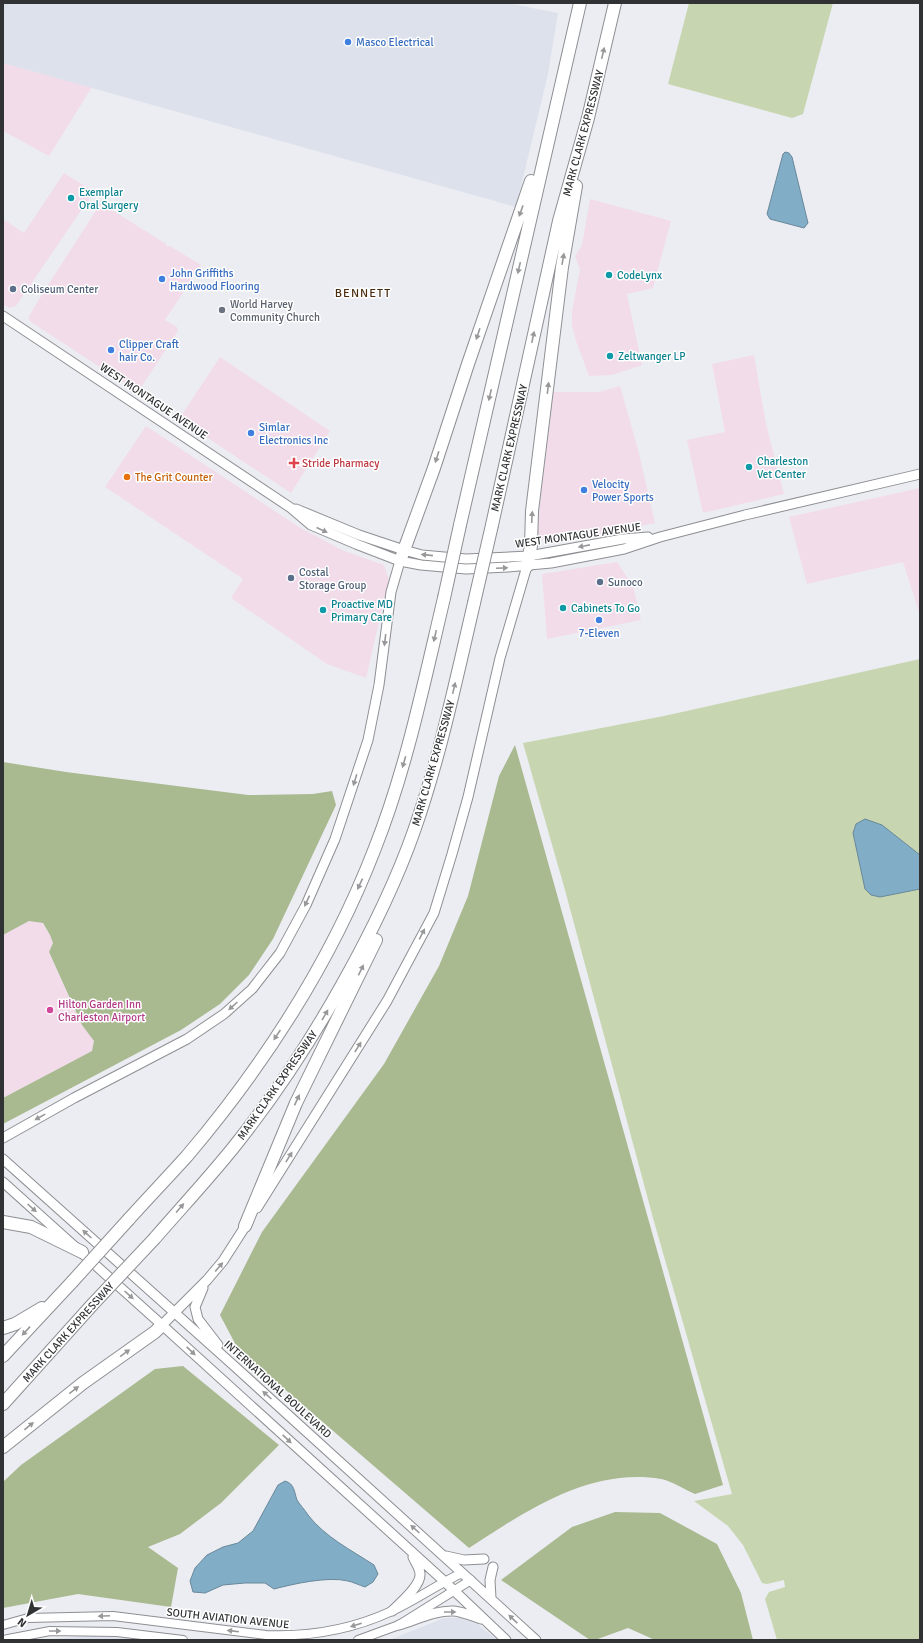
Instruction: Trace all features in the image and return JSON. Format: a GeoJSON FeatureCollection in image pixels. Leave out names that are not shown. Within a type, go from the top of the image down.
{"type":"FeatureCollection","features":[{"type":"Feature","properties":{"kind":"highway"},"geometry":{"type":"LineString","coordinates":[[3,1356],[194,1147],[252,1071],[300,1001],[340,926],[364,875],[375,848],[401,772],[444,598],[580,3]]}},
{"type":"Feature","properties":{"kind":"highway","name":"MARK CLARK EXPRESSWAY"},"geometry":{"type":"LineString","coordinates":[[3,1404],[154,1238],[235,1146],[276,1091],[318,1027],[365,944],[382,910],[418,820],[447,721],[559,221],[588,118],[615,3]]}},
{"type":"Feature","properties":{"kind":"highway"},"geometry":{"type":"LineString","coordinates":[[402,555],[434,468],[468,364],[526,197],[565,67]]}},
{"type":"Feature","properties":{"kind":"highway"},"geometry":{"type":"LineString","coordinates":[[528,561],[532,511],[562,267],[588,118]]}},
{"type":"Feature","properties":{"kind":"highway"},"geometry":{"type":"LineString","coordinates":[[245,1226],[296,1103],[393,902],[411,856],[418,820]]}},
{"type":"Feature","properties":{"kind":"highway"},"geometry":{"type":"LineString","coordinates":[[3,1222],[31,1227],[82,1252]]}},
{"type":"Feature","properties":{"kind":"highway"},"geometry":{"type":"LineString","coordinates":[[3,1328],[15,1324],[40,1310],[72,1282]]}},
{"type":"Feature","properties":{"kind":"highway"},"geometry":{"type":"LineString","coordinates":[[3,1447],[83,1383],[162,1325]]}},
{"type":"Feature","properties":{"kind":"main road","name":"WEST MONTAGUE AVENUE"},"geometry":{"type":"LineString","coordinates":[[3,316],[114,388],[291,508],[359,535],[402,555],[528,561],[623,539],[660,537],[745,515],[920,474]]}},
{"type":"Feature","properties":{"kind":"main road"},"geometry":{"type":"LineString","coordinates":[[3,1138],[74,1098],[180,1043],[199,1031],[224,1014],[252,988],[280,953],[306,905],[335,839],[366,747],[379,685],[391,592],[402,555]]}},
{"type":"Feature","properties":{"kind":"main road"},"geometry":{"type":"LineString","coordinates":[[162,1325],[175,1314],[223,1261],[387,1001],[434,913],[466,804],[500,658],[528,561]]}},
{"type":"Feature","properties":{"kind":"main road","name":"INTERNATIONAL BOULEVARD"},"geometry":{"type":"LineString","coordinates":[[3,1158],[536,1640]]}},
{"type":"Feature","properties":{"kind":"main road"},"geometry":{"type":"LineString","coordinates":[[3,1182],[444,1581],[506,1640]]}},
{"type":"Feature","properties":{"kind":"main road"},"geometry":{"type":"LineString","coordinates":[[207,1280],[199,1295],[195,1307],[198,1319],[232,1364]]}},
{"type":"Feature","properties":{"kind":"main road"},"geometry":{"type":"LineString","coordinates":[[392,1611],[413,1590],[420,1580],[419,1568],[409,1550]]}},
{"type":"Feature","properties":{"kind":"main road"},"geometry":{"type":"LineString","coordinates":[[444,1556],[464,1560],[484,1559]]}},
{"type":"Feature","properties":{"kind":"main road"},"geometry":{"type":"LineString","coordinates":[[491,1598],[490,1580],[493,1567]]}},
{"type":"Feature","properties":{"kind":"main road"},"geometry":{"type":"LineString","coordinates":[[400,1625],[441,1612],[453,1611],[466,1613],[486,1621]]}},
{"type":"Feature","properties":{"kind":"street","name":"SOUTH AVIATION AVENUE"},"geometry":{"type":"LineString","coordinates":[[3,1625],[28,1618],[113,1616],[246,1633],[286,1636],[324,1633],[342,1629],[392,1611],[444,1581],[462,1573]]}},
{"type":"Feature","properties":{"kind":"street"},"geometry":{"type":"LineString","coordinates":[[358,1640],[400,1625],[471,1580]]}},
{"type":"Feature","properties":{"kind":"street"},"geometry":{"type":"LineString","coordinates":[[3,1640],[50,1631],[117,1632],[183,1640]]}},
{"type":"Feature","properties":{"kind":"shaded area"},"geometry":{"type":"Polygon","coordinates":[[[3,3],[507,3],[558,13],[548,74],[516,207],[3,63],[3,3]]]}},
{"type":"Feature","properties":{"kind":"shaded area"},"geometry":{"type":"Polygon","coordinates":[[[3,63],[92,87],[49,156],[3,131],[3,63]]]}},
{"type":"Feature","properties":{"kind":"shaded area"},"geometry":{"type":"Polygon","coordinates":[[[64,173],[93,191],[93,193],[16,306],[9,308],[3,304],[3,219],[24,233],[64,173]]]}},
{"type":"Feature","properties":{"kind":"shaded area"},"geometry":{"type":"Polygon","coordinates":[[[590,199],[671,221],[653,288],[627,294],[642,365],[612,375],[589,376],[572,326],[572,311],[580,269],[575,256],[582,245],[590,199]]]}},
{"type":"Feature","properties":{"kind":"shaded area"},"geometry":{"type":"Polygon","coordinates":[[[101,203],[166,244],[167,247],[170,246],[201,265],[165,320],[177,327],[178,331],[138,392],[31,322],[28,318],[101,203]]]}},
{"type":"Feature","properties":{"kind":"shaded area"},"geometry":{"type":"Polygon","coordinates":[[[754,355],[766,424],[784,494],[703,513],[687,440],[725,432],[712,364],[754,355]]]}},
{"type":"Feature","properties":{"kind":"shaded area"},"geometry":{"type":"Polygon","coordinates":[[[220,357],[330,431],[291,493],[179,419],[220,357]]]}},
{"type":"Feature","properties":{"kind":"shaded area"},"geometry":{"type":"Polygon","coordinates":[[[620,386],[638,449],[655,523],[553,544],[545,541],[540,538],[537,529],[553,392],[599,392],[620,386]]]}},
{"type":"Feature","properties":{"kind":"shaded area"},"geometry":{"type":"Polygon","coordinates":[[[146,426],[299,527],[342,550],[384,565],[389,579],[366,678],[327,664],[231,598],[243,579],[105,487],[146,426]]]}},
{"type":"Feature","properties":{"kind":"shaded area"},"geometry":{"type":"Polygon","coordinates":[[[920,488],[920,615],[903,562],[807,584],[789,517],[920,488]]]}},
{"type":"Feature","properties":{"kind":"shaded area"},"geometry":{"type":"Polygon","coordinates":[[[617,562],[633,586],[641,620],[547,639],[542,574],[617,562]]]}},
{"type":"Feature","properties":{"kind":"shaded area"},"geometry":{"type":"Polygon","coordinates":[[[29,921],[42,923],[50,935],[53,943],[49,953],[82,1025],[94,1041],[92,1051],[3,1098],[3,935],[29,921]]]}},
{"type":"Feature","properties":{"kind":"shaded area"},"geometry":{"type":"Polygon","coordinates":[[[444,1618],[460,1618],[477,1624],[498,1640],[389,1640],[444,1618]]]}},
{"type":"Feature","properties":{"kind":"shaded area"},"geometry":{"type":"Polygon","coordinates":[[[90,1636],[128,1638],[148,1640],[34,1640],[90,1636]]]}},
{"type":"Feature","properties":{"kind":"green space"},"geometry":{"type":"Polygon","coordinates":[[[689,3],[833,3],[803,114],[792,118],[668,84],[689,3]]]}},
{"type":"Feature","properties":{"kind":"green space"},"geometry":{"type":"Polygon","coordinates":[[[920,659],[920,1640],[777,1640],[765,1599],[769,1592],[785,1587],[784,1580],[767,1584],[762,1583],[743,1545],[728,1526],[694,1501],[732,1494],[653,1218],[565,890],[523,743],[664,716],[920,659]]]}},
{"type":"Feature","properties":{"kind":"green space"},"geometry":{"type":"Polygon","coordinates":[[[515,745],[723,1485],[695,1494],[661,1479],[635,1477],[609,1480],[584,1486],[560,1495],[536,1507],[469,1548],[238,1349],[220,1315],[262,1232],[384,1064],[439,966],[468,896],[499,776],[515,745]]]}},
{"type":"Feature","properties":{"kind":"green space"},"geometry":{"type":"Polygon","coordinates":[[[3,762],[66,772],[248,795],[313,794],[332,791],[336,805],[273,939],[249,975],[220,1004],[181,1030],[3,1124],[3,1098],[92,1051],[94,1041],[82,1025],[49,952],[53,943],[43,923],[29,921],[3,935],[3,762]]]}},
{"type":"Feature","properties":{"kind":"green space"},"geometry":{"type":"Polygon","coordinates":[[[183,1366],[279,1445],[221,1503],[180,1534],[148,1547],[178,1568],[171,1607],[78,1594],[3,1608],[3,1482],[21,1465],[155,1369],[183,1366]]]}},
{"type":"Feature","properties":{"kind":"green space"},"geometry":{"type":"Polygon","coordinates":[[[615,1512],[660,1513],[717,1544],[741,1593],[753,1640],[655,1640],[628,1628],[595,1640],[590,1640],[501,1580],[572,1527],[615,1512]]]}},
{"type":"Feature","properties":{"kind":"water"},"geometry":{"type":"Polygon","coordinates":[[[785,152],[789,153],[792,157],[808,223],[804,228],[770,219],[767,214],[783,154],[785,152]]]}},
{"type":"Feature","properties":{"kind":"water"},"geometry":{"type":"Polygon","coordinates":[[[865,819],[882,825],[920,855],[920,889],[880,897],[871,895],[865,889],[853,833],[856,824],[865,819]]]}},
{"type":"Feature","properties":{"kind":"water"},"geometry":{"type":"Polygon","coordinates":[[[285,1481],[291,1484],[298,1502],[322,1530],[330,1537],[374,1565],[378,1574],[373,1582],[365,1587],[350,1581],[331,1579],[300,1583],[274,1589],[265,1583],[245,1583],[223,1585],[205,1593],[193,1592],[190,1581],[195,1568],[207,1555],[223,1547],[238,1543],[253,1531],[278,1485],[285,1481]]]}},
{"type":"Feature","properties":{"kind":"place","name":"Masco Electrical"},"geometry":{"type":"Point","coordinates":[348,42]}},
{"type":"Feature","properties":{"kind":"place","name":"Exemplar Oral Surgery"},"geometry":{"type":"Point","coordinates":[71,198]}},
{"type":"Feature","properties":{"kind":"place","name":"CodeLynx"},"geometry":{"type":"Point","coordinates":[609,275]}},
{"type":"Feature","properties":{"kind":"place","name":"John Griffiths Hardwood Flooring"},"geometry":{"type":"Point","coordinates":[162,279]}},
{"type":"Feature","properties":{"kind":"place","name":"Coliseum Center"},"geometry":{"type":"Point","coordinates":[13,289]}},
{"type":"Feature","properties":{"kind":"place","name":"World Harvey Community Church"},"geometry":{"type":"Point","coordinates":[222,310]}},
{"type":"Feature","properties":{"kind":"place","name":"Clipper Craft hair Co."},"geometry":{"type":"Point","coordinates":[111,350]}},
{"type":"Feature","properties":{"kind":"place","name":"Zeltwanger LP"},"geometry":{"type":"Point","coordinates":[610,356]}},
{"type":"Feature","properties":{"kind":"place","name":"Simlar Electronics Inc"},"geometry":{"type":"Point","coordinates":[251,433]}},
{"type":"Feature","properties":{"kind":"place","name":"Stride Pharmacy"},"geometry":{"type":"Point","coordinates":[294,463]}},
{"type":"Feature","properties":{"kind":"place","name":"Charleston Vet Center"},"geometry":{"type":"Point","coordinates":[749,467]}},
{"type":"Feature","properties":{"kind":"place","name":"The Grit Counter"},"geometry":{"type":"Point","coordinates":[127,477]}},
{"type":"Feature","properties":{"kind":"place","name":"Velocity Power Sports"},"geometry":{"type":"Point","coordinates":[584,490]}},
{"type":"Feature","properties":{"kind":"place","name":"Costal Storage Group"},"geometry":{"type":"Point","coordinates":[291,578]}},
{"type":"Feature","properties":{"kind":"place","name":"Sunoco"},"geometry":{"type":"Point","coordinates":[600,582]}},
{"type":"Feature","properties":{"kind":"place","name":"Cabinets To Go"},"geometry":{"type":"Point","coordinates":[563,608]}},
{"type":"Feature","properties":{"kind":"place","name":"Proactive MD Primary Care"},"geometry":{"type":"Point","coordinates":[323,610]}},
{"type":"Feature","properties":{"kind":"place","name":"7-Eleven"},"geometry":{"type":"Point","coordinates":[599,620]}},
{"type":"Feature","properties":{"kind":"place","name":"Hilton Garden Inn Charleston Airport"},"geometry":{"type":"Point","coordinates":[50,1010]}},
{"type":"Feature","properties":{"kind":"district","name":"BENNETT"},"geometry":{"type":"Point","coordinates":[363,293]}}]}
